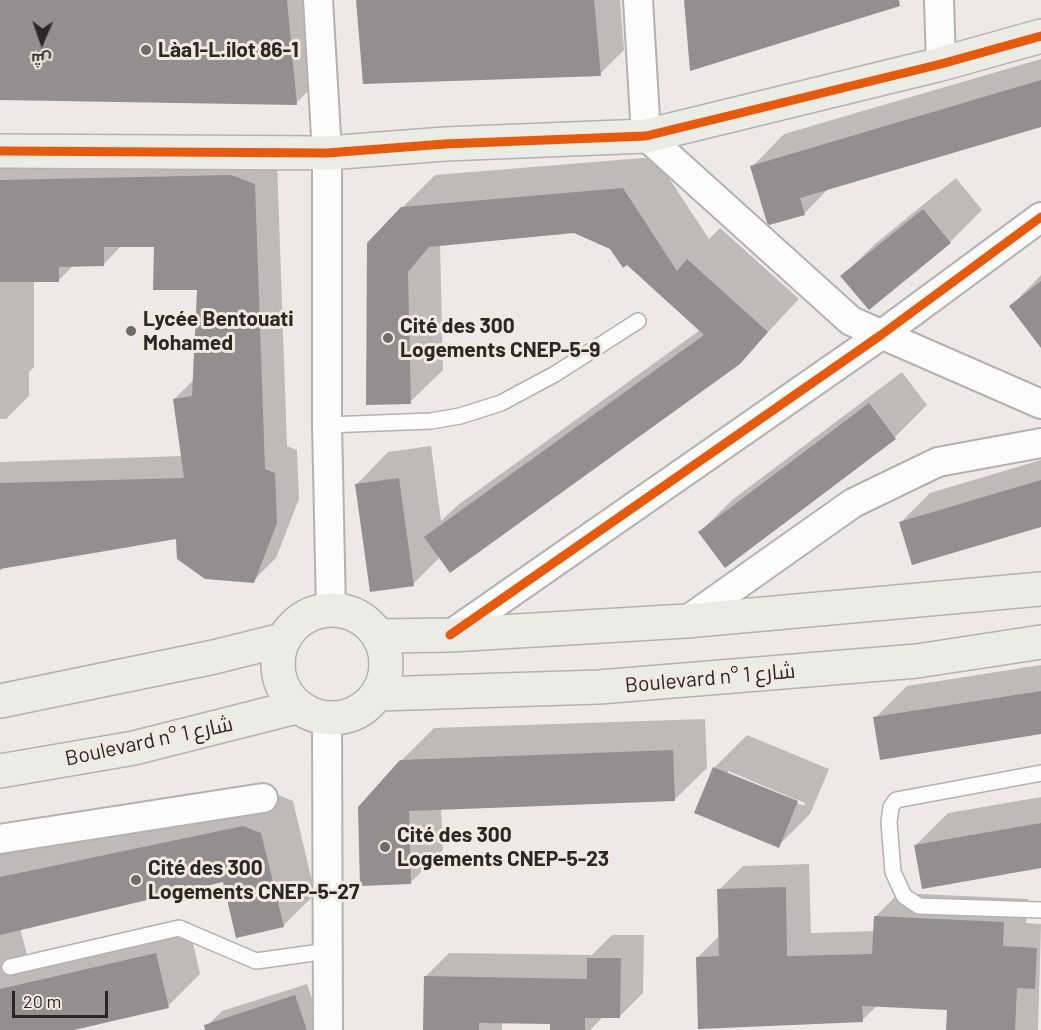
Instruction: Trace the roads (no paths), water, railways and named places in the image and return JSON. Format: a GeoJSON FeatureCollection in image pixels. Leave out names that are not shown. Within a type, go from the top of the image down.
{"type":"FeatureCollection","features":[{"type":"Feature","properties":{"kind":"main road"},"geometry":{"type":"LineString","coordinates":[[0,151],[327,153],[446,144],[646,136],[941,64],[1041,36]]}},
{"type":"Feature","properties":{"kind":"main road"},"geometry":{"type":"LineString","coordinates":[[380,636],[450,635],[686,621],[1041,590]]}},
{"type":"Feature","properties":{"kind":"main road"},"geometry":{"type":"LineString","coordinates":[[331,609],[359,616],[380,636],[387,665],[384,680],[378,694],[366,706],[352,714],[327,718],[296,707],[279,676],[277,658],[282,640],[302,618],[331,609]]}},
{"type":"Feature","properties":{"kind":"main road"},"geometry":{"type":"LineString","coordinates":[[0,701],[214,657],[282,640]]}},
{"type":"Feature","properties":{"kind":"main road","name":"Boulevard n° شارع 1"},"geometry":{"type":"LineString","coordinates":[[378,694],[622,685],[917,661],[1041,642]]}},
{"type":"Feature","properties":{"kind":"main road","name":"Boulevard n° شارع 1"},"geometry":{"type":"LineString","coordinates":[[0,771],[134,748],[296,707]]}},
{"type":"Feature","properties":{"kind":"street"},"geometry":{"type":"LineString","coordinates":[[318,0],[327,153],[327,425],[331,609]]}},
{"type":"Feature","properties":{"kind":"street"},"geometry":{"type":"LineString","coordinates":[[638,0],[646,136],[851,321],[1041,404]]}},
{"type":"Feature","properties":{"kind":"street"},"geometry":{"type":"LineString","coordinates":[[939,0],[941,64]]}},
{"type":"Feature","properties":{"kind":"street"},"geometry":{"type":"LineString","coordinates":[[450,635],[881,335],[1041,217]]}},
{"type":"Feature","properties":{"kind":"street"},"geometry":{"type":"LineString","coordinates":[[686,621],[853,502],[938,462],[1041,443]]}},
{"type":"Feature","properties":{"kind":"street"},"geometry":{"type":"LineString","coordinates":[[327,718],[328,1030]]}},
{"type":"Feature","properties":{"kind":"street"},"geometry":{"type":"LineString","coordinates":[[0,839],[262,798]]}},
{"type":"Feature","properties":{"kind":"lane"},"geometry":{"type":"LineString","coordinates":[[327,425],[431,421],[460,416],[501,403],[555,374],[638,321]]}},
{"type":"Feature","properties":{"kind":"lane"},"geometry":{"type":"LineString","coordinates":[[1041,773],[896,800],[891,807],[889,822],[893,872],[904,896],[920,906],[1041,910]]}},
{"type":"Feature","properties":{"kind":"lane"},"geometry":{"type":"LineString","coordinates":[[10,967],[180,928],[256,961],[328,951]]}},
{"type":"Feature","properties":{"kind":"place","name":"Làa1-L.ilot 86-1"},"geometry":{"type":"Point","coordinates":[146,50]}},
{"type":"Feature","properties":{"kind":"place","name":"Lycée Bentouati Mohamed"},"geometry":{"type":"Point","coordinates":[131,331]}},
{"type":"Feature","properties":{"kind":"place","name":"Cité des 300 Logements CNEP-5-9"},"geometry":{"type":"Point","coordinates":[388,338]}},
{"type":"Feature","properties":{"kind":"place","name":"Cité des 300 Logements CNEP-5-23"},"geometry":{"type":"Point","coordinates":[385,847]}},
{"type":"Feature","properties":{"kind":"place","name":"Cité des 300 Logements CNEP-5-27"},"geometry":{"type":"Point","coordinates":[136,880]}}]}
